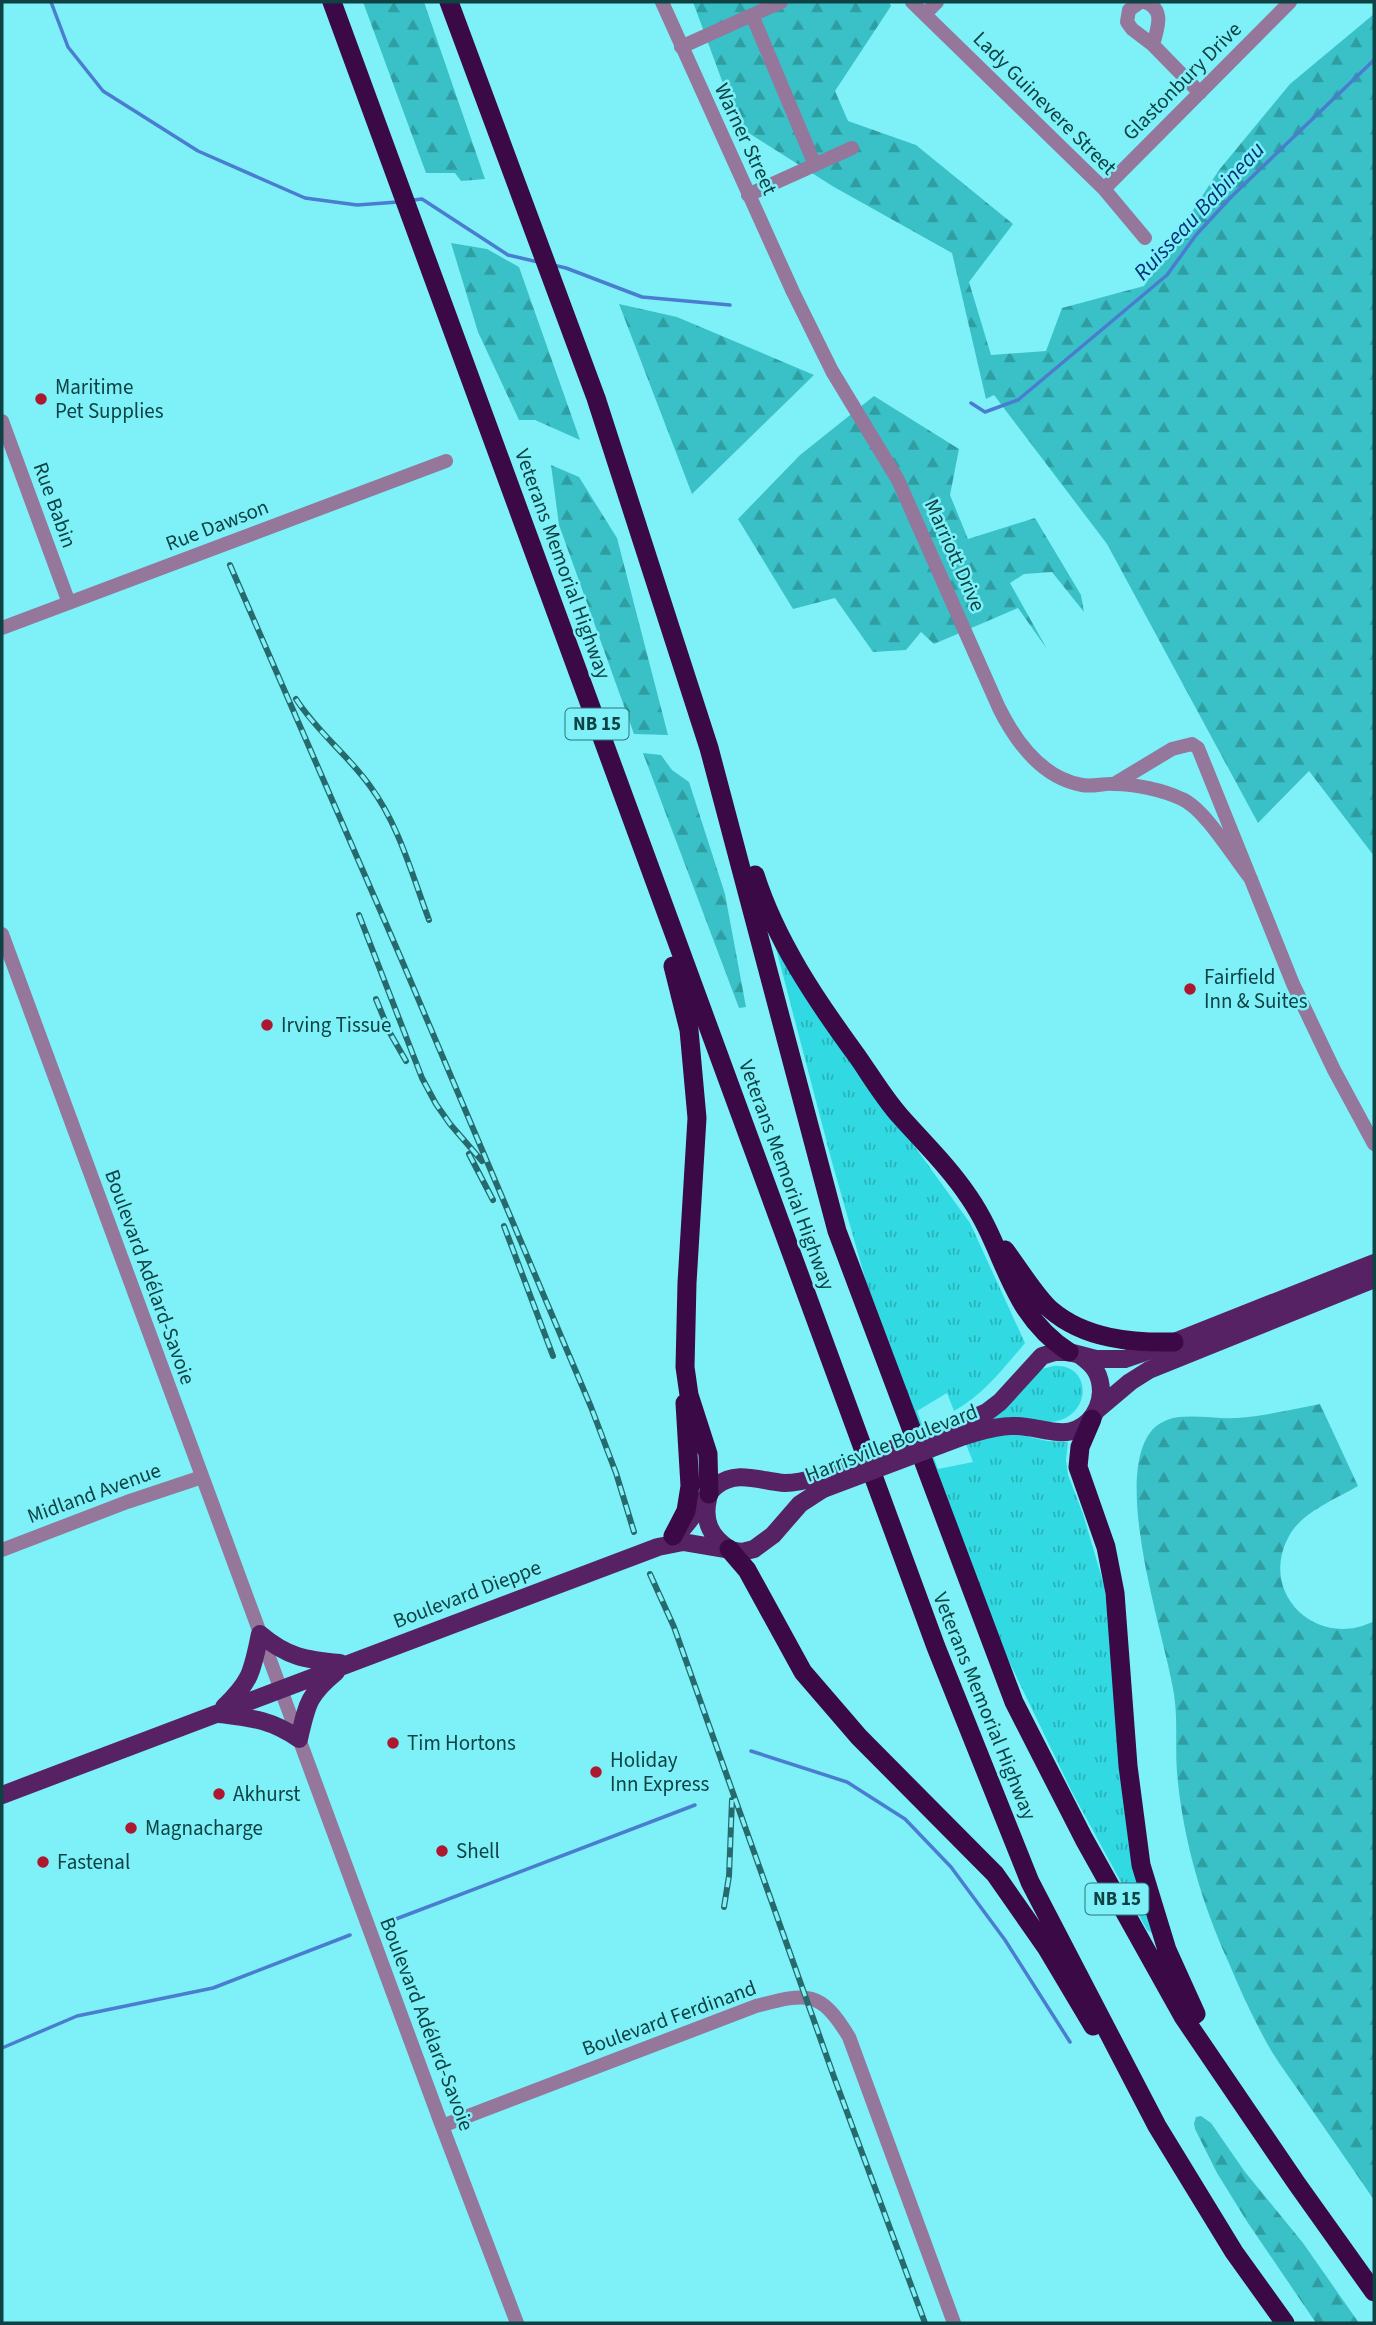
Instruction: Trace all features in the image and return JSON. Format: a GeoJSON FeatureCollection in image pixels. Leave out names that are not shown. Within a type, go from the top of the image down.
{"type":"FeatureCollection","features":[{"type":"Feature","properties":{"kind":"highway","name":"Veterans Memorial Highway"},"geometry":{"type":"LineString","coordinates":[[332,2],[941,1660],[1030,1882],[1157,2126],[1234,2252],[1285,2323]]}},
{"type":"Feature","properties":{"kind":"highway","name":"Veterans Memorial Highway"},"geometry":{"type":"LineString","coordinates":[[449,2],[596,398],[709,748],[837,1231],[1014,1702],[1084,1839],[1184,2018],[1374,2292]]}},
{"type":"Feature","properties":{"kind":"highway"},"geometry":{"type":"LineString","coordinates":[[709,748],[740,827],[758,884],[773,920],[809,988],[898,1115],[942,1161],[971,1199],[1028,1315],[1041,1331],[1074,1353]]}},
{"type":"Feature","properties":{"kind":"highway"},"geometry":{"type":"LineString","coordinates":[[608,754],[678,979],[692,1049],[697,1118],[685,1367],[690,1486],[686,1511],[665,1541]]}},
{"type":"Feature","properties":{"kind":"highway"},"geometry":{"type":"LineString","coordinates":[[985,1224],[1049,1309],[1073,1325],[1102,1336],[1146,1342],[1174,1342]]}},
{"type":"Feature","properties":{"kind":"highway"},"geometry":{"type":"LineString","coordinates":[[685,1367],[690,1395],[708,1454],[709,1494]]}},
{"type":"Feature","properties":{"kind":"highway"},"geometry":{"type":"LineString","coordinates":[[1095,1414],[1080,1447],[1079,1466],[1106,1547],[1115,1593],[1128,1766],[1137,1842],[1147,1887],[1167,1950],[1192,2007],[1297,2184]]}},
{"type":"Feature","properties":{"kind":"highway"},"geometry":{"type":"LineString","coordinates":[[729,1549],[747,1570],[791,1651],[819,1692],[859,1737],[995,1874],[1012,1896],[1157,2126]]}},
{"type":"Feature","properties":{"kind":"main road","name":"Harrisville Boulevard"},"geometry":{"type":"LineString","coordinates":[[709,1494],[728,1479],[755,1478],[787,1483],[820,1483],[961,1430],[1000,1402],[1042,1356],[1055,1352],[1074,1353],[1096,1359],[1125,1359],[1374,1263]]}},
{"type":"Feature","properties":{"kind":"main road","name":"Harrisville Boulevard"},"geometry":{"type":"LineString","coordinates":[[961,1430],[1023,1426],[1060,1433],[1083,1427],[1130,1382],[1149,1370],[1374,1279]]}},
{"type":"Feature","properties":{"kind":"main road"},"geometry":{"type":"LineString","coordinates":[[1074,1353],[1089,1362],[1098,1373],[1101,1396],[1095,1414]]}},
{"type":"Feature","properties":{"kind":"main road","name":"Harrisville Boulevard"},"geometry":{"type":"LineString","coordinates":[[665,1541],[742,1552],[763,1544],[820,1483]]}},
{"type":"Feature","properties":{"kind":"main road"},"geometry":{"type":"LineString","coordinates":[[665,1541],[688,1524],[709,1494]]}},
{"type":"Feature","properties":{"kind":"main road"},"geometry":{"type":"LineString","coordinates":[[709,1494],[705,1509],[706,1521],[711,1533],[729,1549]]}},
{"type":"Feature","properties":{"kind":"main road","name":"Boulevard Dieppe"},"geometry":{"type":"LineString","coordinates":[[2,1796],[665,1541]]}},
{"type":"Feature","properties":{"kind":"main road"},"geometry":{"type":"LineString","coordinates":[[216,1713],[247,1682],[260,1634],[290,1655],[313,1661],[347,1664]]}},
{"type":"Feature","properties":{"kind":"main road"},"geometry":{"type":"LineString","coordinates":[[216,1713],[264,1720],[299,1739],[311,1697],[347,1664]]}},
{"type":"Feature","properties":{"kind":"street","name":"Warner Street"},"geometry":{"type":"LineString","coordinates":[[662,2],[793,292]]}},
{"type":"Feature","properties":{"kind":"street"},"geometry":{"type":"LineString","coordinates":[[681,47],[781,2]]}},
{"type":"Feature","properties":{"kind":"street","name":"Lady Guinevere Street"},"geometry":{"type":"LineString","coordinates":[[912,2],[1104,189],[1145,238]]}},
{"type":"Feature","properties":{"kind":"street"},"geometry":{"type":"LineString","coordinates":[[925,14],[937,2]]}},
{"type":"Feature","properties":{"kind":"street"},"geometry":{"type":"LineString","coordinates":[[1153,45],[1159,15],[1154,6],[1143,2],[1129,10],[1127,22],[1200,93]]}},
{"type":"Feature","properties":{"kind":"street","name":"Glastonbury Drive"},"geometry":{"type":"LineString","coordinates":[[1104,189],[1290,2]]}},
{"type":"Feature","properties":{"kind":"street"},"geometry":{"type":"LineString","coordinates":[[752,15],[815,165]]}},
{"type":"Feature","properties":{"kind":"street"},"geometry":{"type":"LineString","coordinates":[[748,195],[852,148]]}},
{"type":"Feature","properties":{"kind":"street","name":"Marriott Drive"},"geometry":{"type":"LineString","coordinates":[[793,292],[832,371],[898,480],[999,708],[1019,743],[1032,758],[1063,779],[1082,785],[1114,784],[1145,788],[1184,799],[1204,816],[1251,879]]}},
{"type":"Feature","properties":{"kind":"street","name":"Rue Babin"},"geometry":{"type":"LineString","coordinates":[[2,421],[69,603]]}},
{"type":"Feature","properties":{"kind":"street","name":"Rue Dawson"},"geometry":{"type":"LineString","coordinates":[[2,628],[446,461]]}},
{"type":"Feature","properties":{"kind":"street","name":"Marriott Drive"},"geometry":{"type":"LineString","coordinates":[[1114,784],[1172,749],[1192,744],[1198,748],[1293,984],[1374,1144]]}},
{"type":"Feature","properties":{"kind":"street","name":"Boulevard Adélard-Savoie"},"geometry":{"type":"LineString","coordinates":[[2,934],[260,1634],[287,1687],[299,1739],[517,2323]]}},
{"type":"Feature","properties":{"kind":"street","name":"Midland Avenue"},"geometry":{"type":"LineString","coordinates":[[2,1550],[202,1476]]}},
{"type":"Feature","properties":{"kind":"street","name":"Boulevard Ferdinand"},"geometry":{"type":"LineString","coordinates":[[442,2126],[756,2006],[806,1997],[821,2002],[838,2019],[849,2037],[954,2323]]}},
{"type":"Feature","properties":{"kind":"green space"},"geometry":{"type":"Polygon","coordinates":[[[363,2],[424,2],[485,179],[461,181],[455,173],[426,173],[363,2]]]}},
{"type":"Feature","properties":{"kind":"green space"},"geometry":{"type":"Polygon","coordinates":[[[693,2],[889,2],[891,6],[835,91],[848,121],[916,145],[1013,224],[969,282],[991,355],[1046,351],[1062,308],[1144,286],[1219,170],[1290,84],[1374,14],[1374,856],[1309,771],[1258,823],[1107,544],[994,395],[986,399],[952,253],[834,187],[739,127],[693,2]]]}},
{"type":"Feature","properties":{"kind":"green space"},"geometry":{"type":"Polygon","coordinates":[[[451,243],[487,249],[519,267],[580,440],[535,420],[519,420],[478,332],[451,243]]]}},
{"type":"Feature","properties":{"kind":"green space"},"geometry":{"type":"Polygon","coordinates":[[[619,304],[677,317],[814,375],[692,494],[619,304]]]}},
{"type":"Feature","properties":{"kind":"green space"},"geometry":{"type":"Polygon","coordinates":[[[874,396],[959,449],[950,495],[968,539],[1035,518],[1081,595],[1084,612],[1052,572],[1024,574],[1010,583],[1047,649],[1018,608],[934,644],[921,632],[906,650],[873,652],[835,598],[793,609],[738,519],[800,455],[874,396]]]}},
{"type":"Feature","properties":{"kind":"green space"},"geometry":{"type":"Polygon","coordinates":[[[551,465],[579,477],[617,538],[668,735],[634,734],[559,525],[551,465]]]}},
{"type":"Feature","properties":{"kind":"green space"},"geometry":{"type":"Polygon","coordinates":[[[643,753],[661,755],[672,770],[689,782],[725,894],[746,1007],[739,1008],[643,753]]]}},
{"type":"Feature","properties":{"kind":"green space"},"geometry":{"type":"Polygon","coordinates":[[[773,937],[902,1129],[970,1223],[1025,1343],[975,1397],[954,1411],[947,1393],[917,1411],[938,1469],[973,1462],[966,1444],[993,1435],[1017,1434],[1047,1441],[1068,1442],[1068,1475],[1083,1514],[1104,1585],[1152,1933],[1147,1930],[1072,1792],[1004,1651],[867,1285],[773,937]]]}},
{"type":"Feature","properties":{"kind":"green space"},"geometry":{"type":"Polygon","coordinates":[[[1053,1366],[1074,1371],[1083,1387],[1078,1406],[1071,1414],[1061,1420],[1045,1423],[994,1420],[992,1416],[1042,1369],[1053,1366]]]}},
{"type":"Feature","properties":{"kind":"green space"},"geometry":{"type":"Polygon","coordinates":[[[1320,1404],[1358,1486],[1320,1507],[1295,1527],[1281,1558],[1281,1578],[1287,1596],[1299,1612],[1314,1622],[1333,1628],[1353,1628],[1374,1621],[1374,2200],[1272,2052],[1243,1996],[1209,1916],[1184,1822],[1177,1773],[1174,1694],[1152,1596],[1138,1516],[1137,1480],[1142,1449],[1160,1423],[1193,1416],[1247,1417],[1320,1404]]]}},
{"type":"Feature","properties":{"kind":"green space"},"geometry":{"type":"Polygon","coordinates":[[[1201,2116],[1211,2123],[1245,2172],[1303,2243],[1359,2323],[1316,2323],[1217,2173],[1195,2129],[1196,2117],[1201,2116]]]}},
{"type":"Feature","properties":{"kind":"waterway","name":"Ruisseau Babineau"},"geometry":{"type":"LineString","coordinates":[[51,2],[68,47],[103,91],[198,151],[305,198],[357,205],[398,202]]}},
{"type":"Feature","properties":{"kind":"waterway","name":"Ruisseau Babineau"},"geometry":{"type":"LineString","coordinates":[[971,403],[985,412],[1018,400],[1167,275],[1196,235],[1231,197],[1374,60]]}},
{"type":"Feature","properties":{"kind":"waterway","name":"Ruisseau Babineau"},"geometry":{"type":"LineString","coordinates":[[413,200],[422,199],[508,255],[538,262]]}},
{"type":"Feature","properties":{"kind":"waterway","name":"Ruisseau Babineau"},"geometry":{"type":"LineString","coordinates":[[553,265],[642,297],[730,305]]}},
{"type":"Feature","properties":{"kind":"waterway"},"geometry":{"type":"LineString","coordinates":[[751,1751],[847,1782],[905,1819],[951,1867],[1005,1940],[1070,2042]]}},
{"type":"Feature","properties":{"kind":"waterway"},"geometry":{"type":"LineString","coordinates":[[388,1922],[695,1805]]}},
{"type":"Feature","properties":{"kind":"waterway"},"geometry":{"type":"LineString","coordinates":[[2,2048],[77,2016],[213,1988],[350,1935]]}},
{"type":"Feature","properties":{"kind":"railway"},"geometry":{"type":"LineString","coordinates":[[230,565],[400,956],[591,1407],[616,1473],[634,1532]]}},
{"type":"Feature","properties":{"kind":"railway"},"geometry":{"type":"LineString","coordinates":[[296,699],[380,801],[404,851],[429,920]]}},
{"type":"Feature","properties":{"kind":"railway"},"geometry":{"type":"LineString","coordinates":[[359,915],[422,1078],[450,1124],[482,1161]]}},
{"type":"Feature","properties":{"kind":"railway"},"geometry":{"type":"LineString","coordinates":[[376,999],[390,1033],[406,1061]]}},
{"type":"Feature","properties":{"kind":"railway"},"geometry":{"type":"LineString","coordinates":[[469,1154],[493,1200]]}},
{"type":"Feature","properties":{"kind":"railway"},"geometry":{"type":"LineString","coordinates":[[504,1226],[553,1356]]}},
{"type":"Feature","properties":{"kind":"railway"},"geometry":{"type":"LineString","coordinates":[[650,1574],[674,1627],[834,2077],[925,2323]]}},
{"type":"Feature","properties":{"kind":"railway"},"geometry":{"type":"LineString","coordinates":[[724,1907],[729,1876],[732,1800]]}},
{"type":"Feature","properties":{"kind":"place","name":"Maritime Pet Supplies"},"geometry":{"type":"Point","coordinates":[41,399]}},
{"type":"Feature","properties":{"kind":"place","name":"Fairfield Inn & Suites"},"geometry":{"type":"Point","coordinates":[1190,989]}},
{"type":"Feature","properties":{"kind":"place","name":"Irving Tissue"},"geometry":{"type":"Point","coordinates":[267,1025]}},
{"type":"Feature","properties":{"kind":"place","name":"Tim Hortons"},"geometry":{"type":"Point","coordinates":[393,1743]}},
{"type":"Feature","properties":{"kind":"place","name":"Holiday Inn Express"},"geometry":{"type":"Point","coordinates":[596,1772]}},
{"type":"Feature","properties":{"kind":"place","name":"Akhurst"},"geometry":{"type":"Point","coordinates":[219,1794]}},
{"type":"Feature","properties":{"kind":"place","name":"Magnacharge"},"geometry":{"type":"Point","coordinates":[131,1828]}},
{"type":"Feature","properties":{"kind":"place","name":"Shell"},"geometry":{"type":"Point","coordinates":[442,1851]}},
{"type":"Feature","properties":{"kind":"place","name":"Fastenal"},"geometry":{"type":"Point","coordinates":[43,1862]}}]}
